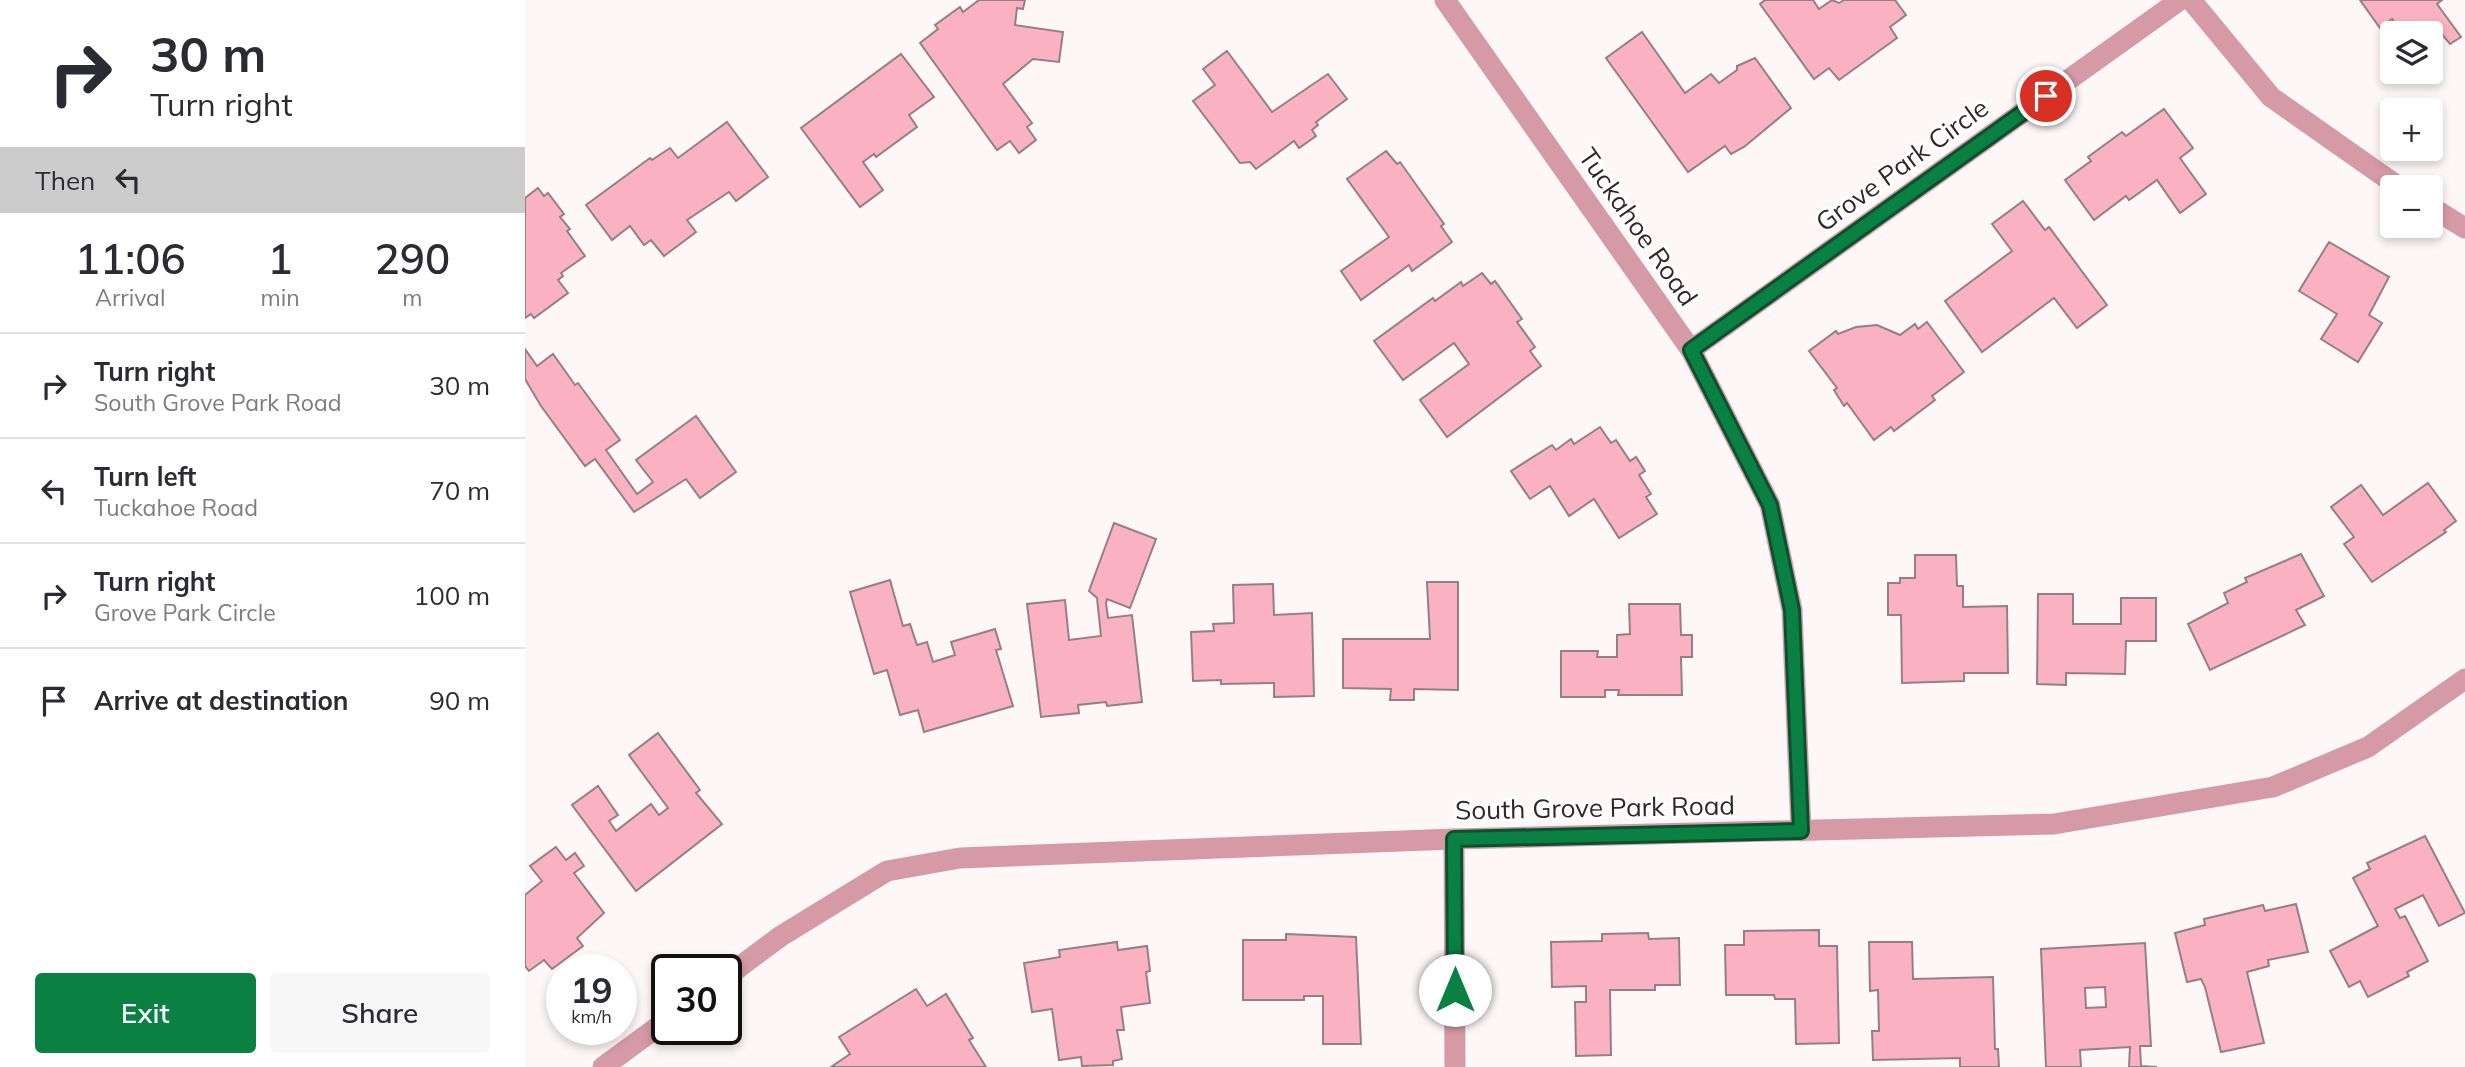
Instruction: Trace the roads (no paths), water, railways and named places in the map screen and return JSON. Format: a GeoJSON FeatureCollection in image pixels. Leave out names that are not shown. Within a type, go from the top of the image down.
{"type":"FeatureCollection","features":[{"type":"Feature","properties":{"kind":"street","name":"Tuckahoe Road"},"geometry":{"type":"LineString","coordinates":[[1445,0],[1691,350],[1770,505],[1792,610],[1801,831]]}},
{"type":"Feature","properties":{"kind":"street","name":"Grove Park Circle"},"geometry":{"type":"LineString","coordinates":[[1691,350],[2180,0]]}},
{"type":"Feature","properties":{"kind":"street"},"geometry":{"type":"LineString","coordinates":[[2191,0],[2271,97],[2382,175]]}},
{"type":"Feature","properties":{"kind":"street"},"geometry":{"type":"LineString","coordinates":[[2443,214],[2465,228]]}},
{"type":"Feature","properties":{"kind":"street","name":"South Grove Park Road"},"geometry":{"type":"LineString","coordinates":[[742,964],[781,936],[887,872],[960,858],[1454,839],[2054,824],[2273,787],[2368,747],[2465,679]]}},
{"type":"Feature","properties":{"kind":"street"},"geometry":{"type":"LineString","coordinates":[[1454,839],[1455,1067]]}},
{"type":"Feature","properties":{"kind":"street"},"geometry":{"type":"LineString","coordinates":[[603,1067],[651,1032]]}}]}
